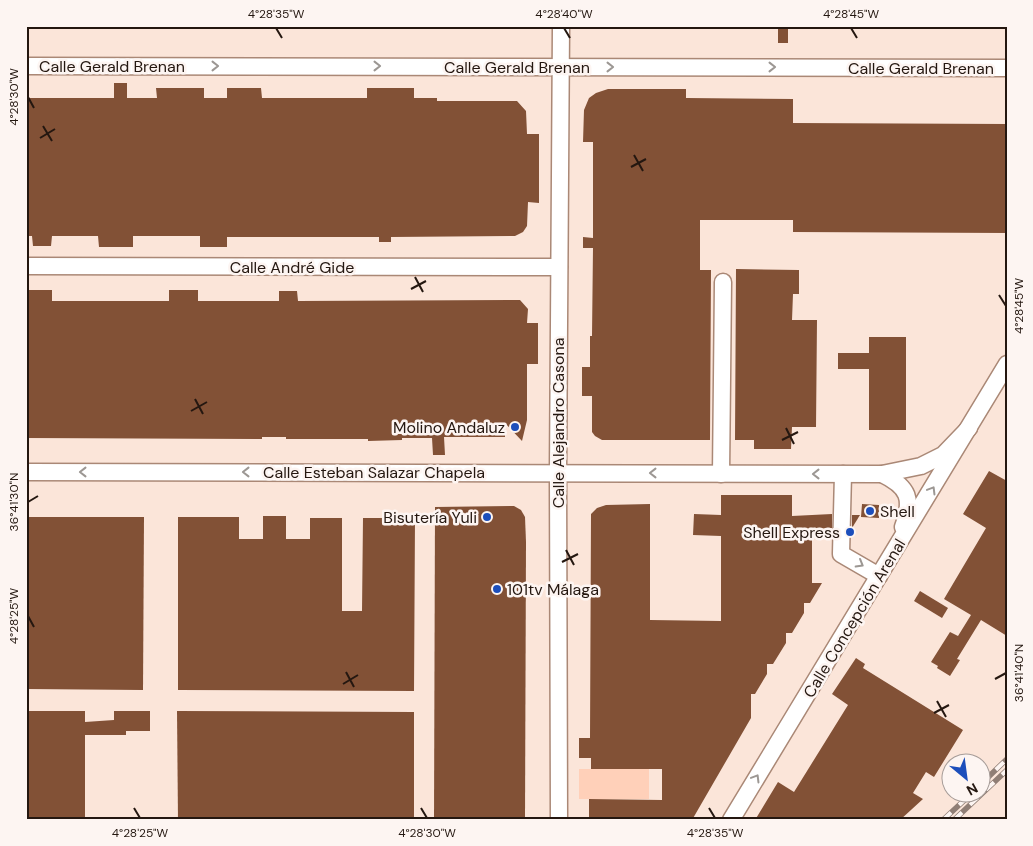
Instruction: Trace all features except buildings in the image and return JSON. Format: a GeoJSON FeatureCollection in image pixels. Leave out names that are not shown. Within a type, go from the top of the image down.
{"type":"FeatureCollection","features":[{"type":"Feature","properties":{"kind":"street","name":"Calle Alejandro Casona"},"geometry":{"type":"LineString","coordinates":[[559,820],[558,267],[561,26]]}},
{"type":"Feature","properties":{"kind":"street","name":"Calle Gerald Brenan"},"geometry":{"type":"LineString","coordinates":[[26,66],[1007,68]]}},
{"type":"Feature","properties":{"kind":"street","name":"Calle André Gide"},"geometry":{"type":"LineString","coordinates":[[26,266],[558,267]]}},
{"type":"Feature","properties":{"kind":"street"},"geometry":{"type":"LineString","coordinates":[[721,474],[723,282]]}},
{"type":"Feature","properties":{"kind":"street","name":"Calle Concepción Arenal"},"geometry":{"type":"LineString","coordinates":[[731,820],[1007,364]]}},
{"type":"Feature","properties":{"kind":"street","name":"Calle Esteban Salazar Chapela"},"geometry":{"type":"LineString","coordinates":[[26,472],[882,474],[921,466],[943,455],[969,428]]}},
{"type":"Feature","properties":{"kind":"street"},"geometry":{"type":"LineString","coordinates":[[843,474],[841,554],[879,576]]}},
{"type":"Feature","properties":{"kind":"street"},"geometry":{"type":"LineString","coordinates":[[882,474],[898,481],[906,494],[909,511],[896,549]]}},
{"type":"Feature","properties":{"kind":"shaded area"},"geometry":{"type":"Polygon","coordinates":[[[579,769],[649,769],[649,799],[579,799],[579,769]]]}},
{"type":"Feature","properties":{"kind":"railway"},"geometry":{"type":"LineString","coordinates":[[990,775],[1007,759]]}},
{"type":"Feature","properties":{"kind":"railway"},"geometry":{"type":"LineString","coordinates":[[954,820],[1007,770]]}},
{"type":"Feature","properties":{"kind":"railway"},"geometry":{"type":"LineString","coordinates":[[943,820],[960,804]]}},
{"type":"Feature","properties":{"kind":"place","name":"Molino Andaluz"},"geometry":{"type":"Point","coordinates":[515,427]}},
{"type":"Feature","properties":{"kind":"place","name":"Shell"},"geometry":{"type":"Point","coordinates":[870,511]}},
{"type":"Feature","properties":{"kind":"place","name":"Bisutería Yuli"},"geometry":{"type":"Point","coordinates":[487,517]}},
{"type":"Feature","properties":{"kind":"place","name":"Shell Express"},"geometry":{"type":"Point","coordinates":[850,532]}},
{"type":"Feature","properties":{"kind":"place","name":"101tv Málaga"},"geometry":{"type":"Point","coordinates":[497,589]}}]}
